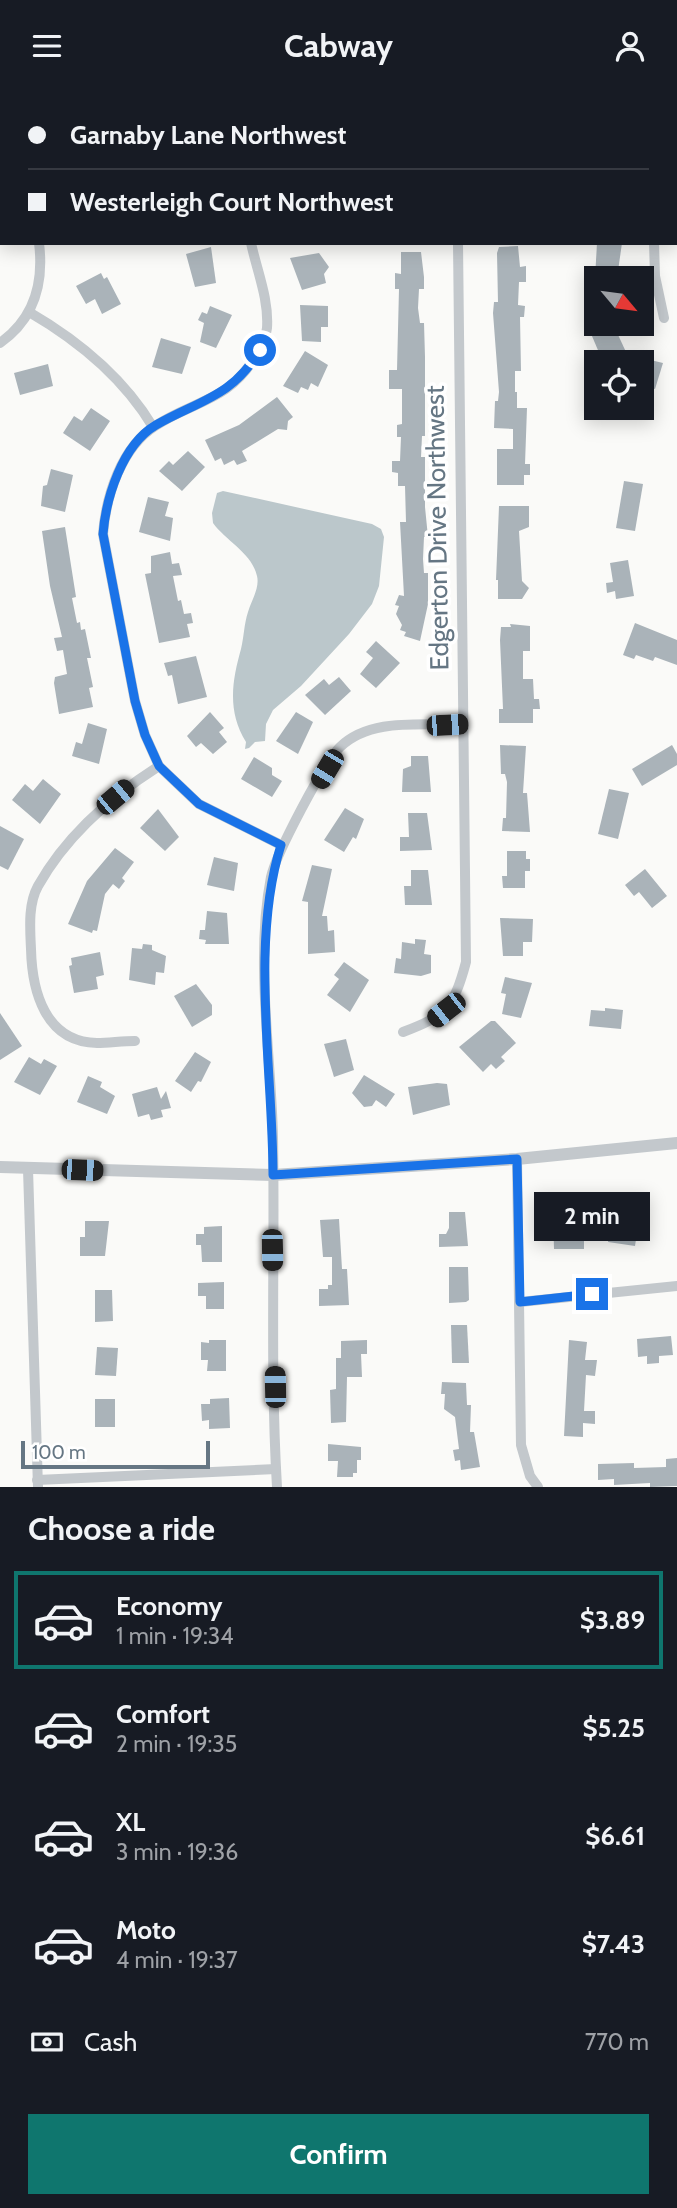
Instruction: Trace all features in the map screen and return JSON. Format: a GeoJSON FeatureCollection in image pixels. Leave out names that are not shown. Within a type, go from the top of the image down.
{"type":"FeatureCollection","features":[{"type":"Feature","properties":{"kind":"street"},"geometry":{"type":"LineString","coordinates":[[0,343],[29,312],[39,288],[42,266],[39,245]]}},
{"type":"Feature","properties":{"kind":"street"},"geometry":{"type":"LineString","coordinates":[[251,245],[266,304],[267,331],[260,350],[235,384],[214,398],[153,427],[131,451],[114,481],[105,507],[103,534],[135,701],[145,735],[159,766],[199,804],[281,845]]}},
{"type":"Feature","properties":{"kind":"street","name":"Edgerton Drive Northwest"},"geometry":{"type":"LineString","coordinates":[[403,1032],[432,1021],[446,1010],[457,997],[466,962],[458,245]]}},
{"type":"Feature","properties":{"kind":"street"},"geometry":{"type":"LineString","coordinates":[[654,245],[655,276],[664,318]]}},
{"type":"Feature","properties":{"kind":"street"},"geometry":{"type":"LineString","coordinates":[[29,312],[61,331],[101,363],[137,402],[153,427]]}},
{"type":"Feature","properties":{"kind":"street"},"geometry":{"type":"LineString","coordinates":[[277,1487],[273,1175],[266,935],[271,877],[281,845],[339,748],[357,734],[381,726],[462,724]]}},
{"type":"Feature","properties":{"kind":"street"},"geometry":{"type":"LineString","coordinates":[[135,1041],[82,1041],[65,1033],[47,1016],[37,1001],[33,981],[30,914],[36,889],[72,841],[99,811],[132,783],[159,766]]}},
{"type":"Feature","properties":{"kind":"street"},"geometry":{"type":"LineString","coordinates":[[0,1167],[273,1175],[517,1159],[677,1143]]}},
{"type":"Feature","properties":{"kind":"street"},"geometry":{"type":"LineString","coordinates":[[517,1159],[521,1445],[530,1476],[538,1487]]}},
{"type":"Feature","properties":{"kind":"street"},"geometry":{"type":"LineString","coordinates":[[28,1168],[38,1484],[276,1469]]}},
{"type":"Feature","properties":{"kind":"street"},"geometry":{"type":"LineString","coordinates":[[520,1302],[677,1286]]}},
{"type":"Feature","properties":{"kind":"shaded area"},"geometry":{"type":"Polygon","coordinates":[[[223,491],[372,524],[381,529],[384,537],[379,586],[372,604],[349,634],[301,686],[273,710],[266,724],[265,741],[255,742],[245,749],[246,742],[236,719],[233,696],[247,617],[258,581],[250,561],[213,523],[212,513],[217,493],[223,491]]]}},
{"type":"Feature","properties":{"kind":"building"},"geometry":{"type":"Polygon","coordinates":[[[597,245],[622,245],[619,266],[596,266],[597,245]]]}},
{"type":"Feature","properties":{"kind":"building"},"geometry":{"type":"Polygon","coordinates":[[[518,246],[520,267],[526,266],[526,282],[519,282],[518,305],[525,306],[524,317],[520,317],[521,371],[515,371],[515,392],[517,408],[527,408],[525,464],[530,464],[530,475],[524,475],[524,485],[497,485],[497,449],[513,449],[513,429],[494,428],[495,401],[498,401],[499,392],[493,313],[494,302],[498,302],[497,253],[499,247],[518,246]]]}},
{"type":"Feature","properties":{"kind":"building"},"geometry":{"type":"Polygon","coordinates":[[[211,247],[216,283],[195,287],[186,254],[211,247]]]}},
{"type":"Feature","properties":{"kind":"building"},"geometry":{"type":"Polygon","coordinates":[[[401,252],[421,252],[424,277],[424,289],[419,289],[418,308],[420,323],[424,323],[425,436],[422,436],[421,457],[425,457],[428,537],[424,537],[423,559],[424,573],[428,573],[428,604],[420,641],[404,636],[406,632],[400,630],[402,625],[396,614],[399,606],[395,605],[399,595],[404,596],[400,522],[406,522],[405,486],[398,486],[398,473],[392,472],[392,461],[400,461],[401,437],[397,437],[397,425],[402,424],[402,389],[389,389],[389,370],[397,370],[399,289],[395,289],[395,273],[401,274],[401,252]]]}},
{"type":"Feature","properties":{"kind":"building"},"geometry":{"type":"Polygon","coordinates":[[[319,253],[329,267],[324,274],[326,283],[302,290],[290,258],[319,253]]]}},
{"type":"Feature","properties":{"kind":"building"},"geometry":{"type":"Polygon","coordinates":[[[101,273],[104,279],[107,277],[121,304],[102,314],[95,299],[86,304],[76,286],[101,273]]]}},
{"type":"Feature","properties":{"kind":"building"},"geometry":{"type":"Polygon","coordinates":[[[300,305],[328,306],[328,327],[321,327],[321,342],[302,341],[300,305]]]}},
{"type":"Feature","properties":{"kind":"building"},"geometry":{"type":"Polygon","coordinates":[[[210,306],[232,315],[216,348],[200,342],[204,323],[198,320],[202,312],[207,314],[210,306]]]}},
{"type":"Feature","properties":{"kind":"building"},"geometry":{"type":"Polygon","coordinates":[[[592,336],[619,336],[625,350],[598,350],[592,336]]]}},
{"type":"Feature","properties":{"kind":"building"},"geometry":{"type":"Polygon","coordinates":[[[161,338],[191,347],[182,374],[152,367],[161,338]]]}},
{"type":"Feature","properties":{"kind":"building"},"geometry":{"type":"Polygon","coordinates":[[[305,351],[328,365],[318,387],[311,383],[308,390],[301,387],[298,393],[283,386],[305,351]]]}},
{"type":"Feature","properties":{"kind":"building"},"geometry":{"type":"Polygon","coordinates":[[[654,361],[663,363],[654,389],[654,361]]]}},
{"type":"Feature","properties":{"kind":"building"},"geometry":{"type":"Polygon","coordinates":[[[48,364],[53,386],[20,395],[14,373],[48,364]]]}},
{"type":"Feature","properties":{"kind":"building"},"geometry":{"type":"Polygon","coordinates":[[[277,397],[293,417],[288,421],[287,430],[278,429],[242,451],[247,461],[237,465],[234,460],[224,465],[221,458],[215,461],[205,440],[239,425],[277,397]]]}},
{"type":"Feature","properties":{"kind":"building"},"geometry":{"type":"Polygon","coordinates":[[[91,408],[110,421],[90,451],[63,433],[74,416],[82,421],[91,408]]]}},
{"type":"Feature","properties":{"kind":"building"},"geometry":{"type":"Polygon","coordinates":[[[188,451],[205,467],[182,491],[159,471],[169,461],[173,465],[188,451]]]}},
{"type":"Feature","properties":{"kind":"building"},"geometry":{"type":"Polygon","coordinates":[[[51,469],[73,475],[65,512],[41,506],[43,486],[47,485],[51,469]]]}},
{"type":"Feature","properties":{"kind":"building"},"geometry":{"type":"Polygon","coordinates":[[[624,481],[643,484],[635,531],[616,528],[624,481]]]}},
{"type":"Feature","properties":{"kind":"building"},"geometry":{"type":"Polygon","coordinates":[[[148,497],[169,502],[165,516],[173,518],[170,541],[139,532],[148,497]]]}},
{"type":"Feature","properties":{"kind":"building"},"geometry":{"type":"Polygon","coordinates":[[[499,506],[529,506],[529,527],[519,531],[522,581],[529,588],[522,599],[498,599],[496,580],[499,506]]]}},
{"type":"Feature","properties":{"kind":"building"},"geometry":{"type":"Polygon","coordinates":[[[65,527],[76,597],[72,598],[77,623],[80,622],[81,630],[85,629],[91,658],[87,658],[93,687],[89,688],[93,707],[59,714],[55,677],[67,674],[63,650],[57,651],[54,638],[62,637],[50,586],[42,531],[65,527]]]}},
{"type":"Feature","properties":{"kind":"building"},"geometry":{"type":"Polygon","coordinates":[[[170,552],[172,564],[179,563],[182,575],[173,576],[178,601],[181,600],[184,614],[191,613],[193,623],[187,624],[190,637],[159,643],[145,574],[151,573],[151,556],[170,552]]]}},
{"type":"Feature","properties":{"kind":"building"},"geometry":{"type":"Polygon","coordinates":[[[628,560],[634,596],[616,599],[615,591],[607,593],[606,583],[613,582],[610,563],[628,560]]]}},
{"type":"Feature","properties":{"kind":"building"},"geometry":{"type":"Polygon","coordinates":[[[635,623],[677,640],[677,665],[655,657],[653,661],[636,655],[634,659],[623,655],[635,623]]]}},
{"type":"Feature","properties":{"kind":"building"},"geometry":{"type":"Polygon","coordinates":[[[510,624],[530,626],[530,651],[523,651],[523,679],[533,679],[534,699],[539,699],[540,709],[533,709],[533,723],[499,723],[499,709],[503,709],[501,627],[511,627],[510,624]]]}},
{"type":"Feature","properties":{"kind":"building"},"geometry":{"type":"Polygon","coordinates":[[[376,641],[400,663],[376,688],[360,674],[373,658],[366,652],[376,641]]]}},
{"type":"Feature","properties":{"kind":"building"},"geometry":{"type":"Polygon","coordinates":[[[196,656],[207,697],[178,704],[172,675],[168,676],[164,663],[196,656]]]}},
{"type":"Feature","properties":{"kind":"building"},"geometry":{"type":"Polygon","coordinates":[[[339,677],[351,691],[325,715],[305,695],[324,679],[329,685],[339,677]]]}},
{"type":"Feature","properties":{"kind":"building"},"geometry":{"type":"Polygon","coordinates":[[[210,712],[224,728],[219,732],[227,742],[213,754],[201,743],[196,747],[187,736],[210,712]]]}},
{"type":"Feature","properties":{"kind":"building"},"geometry":{"type":"Polygon","coordinates":[[[296,712],[313,722],[298,754],[276,741],[296,712]]]}},
{"type":"Feature","properties":{"kind":"building"},"geometry":{"type":"Polygon","coordinates":[[[88,723],[107,729],[99,764],[72,756],[76,742],[82,744],[88,723]]]}},
{"type":"Feature","properties":{"kind":"building"},"geometry":{"type":"Polygon","coordinates":[[[500,745],[526,746],[523,793],[527,793],[530,832],[502,831],[503,818],[506,818],[507,782],[505,774],[501,774],[500,745]]]}},
{"type":"Feature","properties":{"kind":"building"},"geometry":{"type":"Polygon","coordinates":[[[672,745],[677,754],[677,765],[642,786],[632,769],[672,745]]]}},
{"type":"Feature","properties":{"kind":"building"},"geometry":{"type":"Polygon","coordinates":[[[411,756],[428,756],[431,792],[402,792],[403,769],[411,766],[411,756]]]}},
{"type":"Feature","properties":{"kind":"building"},"geometry":{"type":"Polygon","coordinates":[[[254,757],[272,768],[272,775],[282,781],[272,797],[241,779],[254,757]]]}},
{"type":"Feature","properties":{"kind":"building"},"geometry":{"type":"Polygon","coordinates":[[[43,779],[61,794],[40,824],[12,800],[25,784],[33,791],[43,779]]]}},
{"type":"Feature","properties":{"kind":"building"},"geometry":{"type":"Polygon","coordinates":[[[609,789],[629,793],[618,839],[598,834],[609,789]]]}},
{"type":"Feature","properties":{"kind":"building"},"geometry":{"type":"Polygon","coordinates":[[[345,808],[364,819],[356,839],[353,837],[344,852],[324,840],[345,808]]]}},
{"type":"Feature","properties":{"kind":"building"},"geometry":{"type":"Polygon","coordinates":[[[158,809],[179,837],[165,851],[140,828],[158,809]]]}},
{"type":"Feature","properties":{"kind":"building"},"geometry":{"type":"Polygon","coordinates":[[[408,813],[427,813],[432,850],[400,851],[400,837],[409,837],[408,813]]]}},
{"type":"Feature","properties":{"kind":"building"},"geometry":{"type":"Polygon","coordinates":[[[0,826],[24,839],[8,870],[0,866],[0,826]]]}},
{"type":"Feature","properties":{"kind":"building"},"geometry":{"type":"Polygon","coordinates":[[[115,848],[134,862],[122,878],[125,881],[119,889],[113,884],[105,894],[97,931],[93,930],[92,933],[68,924],[87,881],[115,848]]]}},
{"type":"Feature","properties":{"kind":"building"},"geometry":{"type":"Polygon","coordinates":[[[507,851],[526,851],[526,859],[530,859],[530,871],[525,871],[525,888],[503,888],[502,876],[507,876],[507,851]]]}},
{"type":"Feature","properties":{"kind":"building"},"geometry":{"type":"Polygon","coordinates":[[[214,857],[238,863],[234,891],[207,885],[214,857]]]}},
{"type":"Feature","properties":{"kind":"building"},"geometry":{"type":"Polygon","coordinates":[[[312,865],[332,869],[322,916],[327,916],[328,931],[334,930],[335,952],[308,954],[308,902],[302,901],[312,865]]]}},
{"type":"Feature","properties":{"kind":"building"},"geometry":{"type":"Polygon","coordinates":[[[645,869],[667,896],[652,908],[639,892],[634,896],[625,885],[645,869]]]}},
{"type":"Feature","properties":{"kind":"building"},"geometry":{"type":"Polygon","coordinates":[[[411,870],[428,870],[432,905],[405,905],[404,886],[411,886],[411,870]]]}},
{"type":"Feature","properties":{"kind":"building"},"geometry":{"type":"Polygon","coordinates":[[[207,911],[227,913],[229,944],[205,944],[206,940],[199,939],[200,930],[205,930],[207,911]]]}},
{"type":"Feature","properties":{"kind":"building"},"geometry":{"type":"Polygon","coordinates":[[[500,918],[533,919],[532,942],[523,942],[523,956],[503,956],[500,918]]]}},
{"type":"Feature","properties":{"kind":"building"},"geometry":{"type":"Polygon","coordinates":[[[415,939],[426,940],[424,954],[431,955],[431,973],[421,976],[394,973],[396,958],[401,959],[402,942],[415,944],[415,939]]]}},
{"type":"Feature","properties":{"kind":"building"},"geometry":{"type":"Polygon","coordinates":[[[143,944],[152,945],[152,950],[166,956],[164,973],[156,972],[155,985],[129,980],[132,948],[142,949],[143,944]]]}},
{"type":"Feature","properties":{"kind":"building"},"geometry":{"type":"Polygon","coordinates":[[[100,952],[104,975],[96,977],[98,989],[74,993],[69,966],[72,965],[71,958],[100,952]]]}},
{"type":"Feature","properties":{"kind":"building"},"geometry":{"type":"Polygon","coordinates":[[[344,962],[369,980],[350,1012],[327,995],[339,979],[334,975],[344,962]]]}},
{"type":"Feature","properties":{"kind":"building"},"geometry":{"type":"Polygon","coordinates":[[[505,977],[532,983],[521,1018],[502,1014],[506,994],[501,993],[505,977]]]}},
{"type":"Feature","properties":{"kind":"building"},"geometry":{"type":"Polygon","coordinates":[[[196,984],[212,1005],[212,1015],[192,1027],[174,996],[196,984]]]}},
{"type":"Feature","properties":{"kind":"building"},"geometry":{"type":"Polygon","coordinates":[[[605,1008],[623,1010],[621,1029],[589,1026],[591,1010],[605,1011],[605,1008]]]}},
{"type":"Feature","properties":{"kind":"building"},"geometry":{"type":"Polygon","coordinates":[[[0,1013],[22,1046],[0,1060],[0,1013]]]}},
{"type":"Feature","properties":{"kind":"building"},"geometry":{"type":"Polygon","coordinates":[[[491,1021],[495,1021],[516,1043],[501,1057],[505,1061],[496,1069],[491,1064],[483,1072],[459,1047],[491,1021]]]}},
{"type":"Feature","properties":{"kind":"building"},"geometry":{"type":"Polygon","coordinates":[[[346,1039],[354,1070],[334,1077],[324,1044],[346,1039]]]}},
{"type":"Feature","properties":{"kind":"building"},"geometry":{"type":"Polygon","coordinates":[[[195,1052],[211,1062],[201,1082],[198,1081],[191,1092],[175,1081],[195,1052]]]}},
{"type":"Feature","properties":{"kind":"building"},"geometry":{"type":"Polygon","coordinates":[[[29,1057],[41,1064],[44,1059],[57,1066],[40,1095],[14,1082],[29,1057]]]}},
{"type":"Feature","properties":{"kind":"building"},"geometry":{"type":"Polygon","coordinates":[[[364,1075],[395,1094],[386,1107],[376,1100],[372,1106],[364,1107],[352,1093],[364,1075]]]}},
{"type":"Feature","properties":{"kind":"building"},"geometry":{"type":"Polygon","coordinates":[[[88,1076],[102,1082],[100,1087],[115,1096],[107,1114],[77,1102],[88,1076]]]}},
{"type":"Feature","properties":{"kind":"building"},"geometry":{"type":"Polygon","coordinates":[[[447,1084],[450,1105],[413,1115],[408,1087],[447,1084]]]}},
{"type":"Feature","properties":{"kind":"building"},"geometry":{"type":"Polygon","coordinates":[[[157,1087],[161,1099],[166,1091],[171,1108],[161,1110],[163,1117],[151,1120],[149,1114],[138,1117],[132,1094],[157,1087]]]}},
{"type":"Feature","properties":{"kind":"building"},"geometry":{"type":"Polygon","coordinates":[[[449,1212],[465,1212],[468,1246],[439,1247],[439,1234],[446,1234],[449,1228],[449,1212]]]}},
{"type":"Feature","properties":{"kind":"building"},"geometry":{"type":"Polygon","coordinates":[[[553,1213],[577,1213],[577,1234],[584,1234],[584,1249],[554,1249],[553,1213]]]}},
{"type":"Feature","properties":{"kind":"building"},"geometry":{"type":"Polygon","coordinates":[[[339,1219],[342,1269],[347,1269],[349,1305],[319,1306],[319,1289],[328,1289],[328,1285],[332,1285],[332,1257],[323,1257],[320,1220],[339,1219]]]}},
{"type":"Feature","properties":{"kind":"building"},"geometry":{"type":"Polygon","coordinates":[[[612,1219],[628,1221],[627,1225],[638,1227],[635,1246],[608,1242],[612,1219]]]}},
{"type":"Feature","properties":{"kind":"building"},"geometry":{"type":"Polygon","coordinates":[[[85,1221],[109,1221],[105,1256],[80,1256],[80,1237],[85,1237],[85,1221]]]}},
{"type":"Feature","properties":{"kind":"building"},"geometry":{"type":"Polygon","coordinates":[[[222,1226],[222,1262],[202,1262],[201,1245],[196,1245],[196,1234],[204,1234],[204,1227],[222,1226]]]}},
{"type":"Feature","properties":{"kind":"building"},"geometry":{"type":"Polygon","coordinates":[[[449,1267],[468,1267],[469,1300],[466,1302],[449,1303],[449,1267]]]}},
{"type":"Feature","properties":{"kind":"building"},"geometry":{"type":"Polygon","coordinates":[[[224,1282],[224,1309],[206,1309],[206,1296],[198,1296],[198,1283],[224,1282]]]}},
{"type":"Feature","properties":{"kind":"building"},"geometry":{"type":"Polygon","coordinates":[[[95,1290],[112,1290],[113,1321],[95,1322],[95,1290]]]}},
{"type":"Feature","properties":{"kind":"building"},"geometry":{"type":"Polygon","coordinates":[[[451,1325],[467,1325],[469,1363],[452,1363],[451,1325]]]}},
{"type":"Feature","properties":{"kind":"building"},"geometry":{"type":"Polygon","coordinates":[[[671,1336],[673,1355],[659,1356],[659,1363],[647,1364],[647,1356],[638,1357],[637,1339],[671,1336]]]}},
{"type":"Feature","properties":{"kind":"building"},"geometry":{"type":"Polygon","coordinates":[[[209,1340],[226,1340],[226,1371],[207,1371],[208,1360],[201,1360],[201,1342],[209,1343],[209,1340]]]}},
{"type":"Feature","properties":{"kind":"building"},"geometry":{"type":"Polygon","coordinates":[[[367,1340],[367,1354],[361,1354],[362,1377],[347,1377],[346,1422],[331,1423],[330,1390],[336,1389],[336,1358],[341,1358],[341,1341],[367,1340]]]}},
{"type":"Feature","properties":{"kind":"building"},"geometry":{"type":"Polygon","coordinates":[[[569,1340],[587,1342],[585,1360],[597,1360],[595,1376],[586,1375],[584,1411],[595,1411],[595,1424],[583,1423],[583,1437],[564,1436],[569,1340]]]}},
{"type":"Feature","properties":{"kind":"building"},"geometry":{"type":"Polygon","coordinates":[[[97,1347],[118,1348],[116,1376],[95,1375],[97,1347]]]}},
{"type":"Feature","properties":{"kind":"building"},"geometry":{"type":"Polygon","coordinates":[[[442,1382],[466,1383],[467,1405],[471,1405],[470,1432],[474,1432],[480,1467],[461,1470],[460,1460],[455,1461],[453,1450],[459,1449],[455,1417],[444,1409],[445,1394],[441,1394],[442,1382]]]}},
{"type":"Feature","properties":{"kind":"building"},"geometry":{"type":"Polygon","coordinates":[[[229,1398],[230,1428],[209,1429],[209,1420],[202,1421],[201,1404],[210,1404],[210,1399],[229,1398]]]}},
{"type":"Feature","properties":{"kind":"building"},"geometry":{"type":"Polygon","coordinates":[[[95,1399],[115,1399],[115,1427],[95,1427],[95,1399]]]}},
{"type":"Feature","properties":{"kind":"building"},"geometry":{"type":"Polygon","coordinates":[[[328,1444],[361,1447],[361,1460],[357,1460],[357,1473],[353,1473],[353,1477],[337,1477],[338,1461],[328,1461],[328,1444]]]}},
{"type":"Feature","properties":{"kind":"building"},"geometry":{"type":"Polygon","coordinates":[[[677,1458],[677,1486],[650,1487],[650,1483],[614,1485],[614,1479],[598,1480],[598,1464],[634,1463],[634,1468],[666,1467],[666,1459],[677,1458]]]}},
{"type":"Feature","properties":{"kind":"route"},"geometry":{"type":"LineString","coordinates":[[260,350],[235,384],[214,398],[153,427],[131,451],[114,481],[105,507],[103,534],[107,571],[135,701],[145,735],[159,766],[199,804],[281,845],[271,877],[266,935],[273,1175],[517,1159],[520,1302],[592,1294]]}}]}
